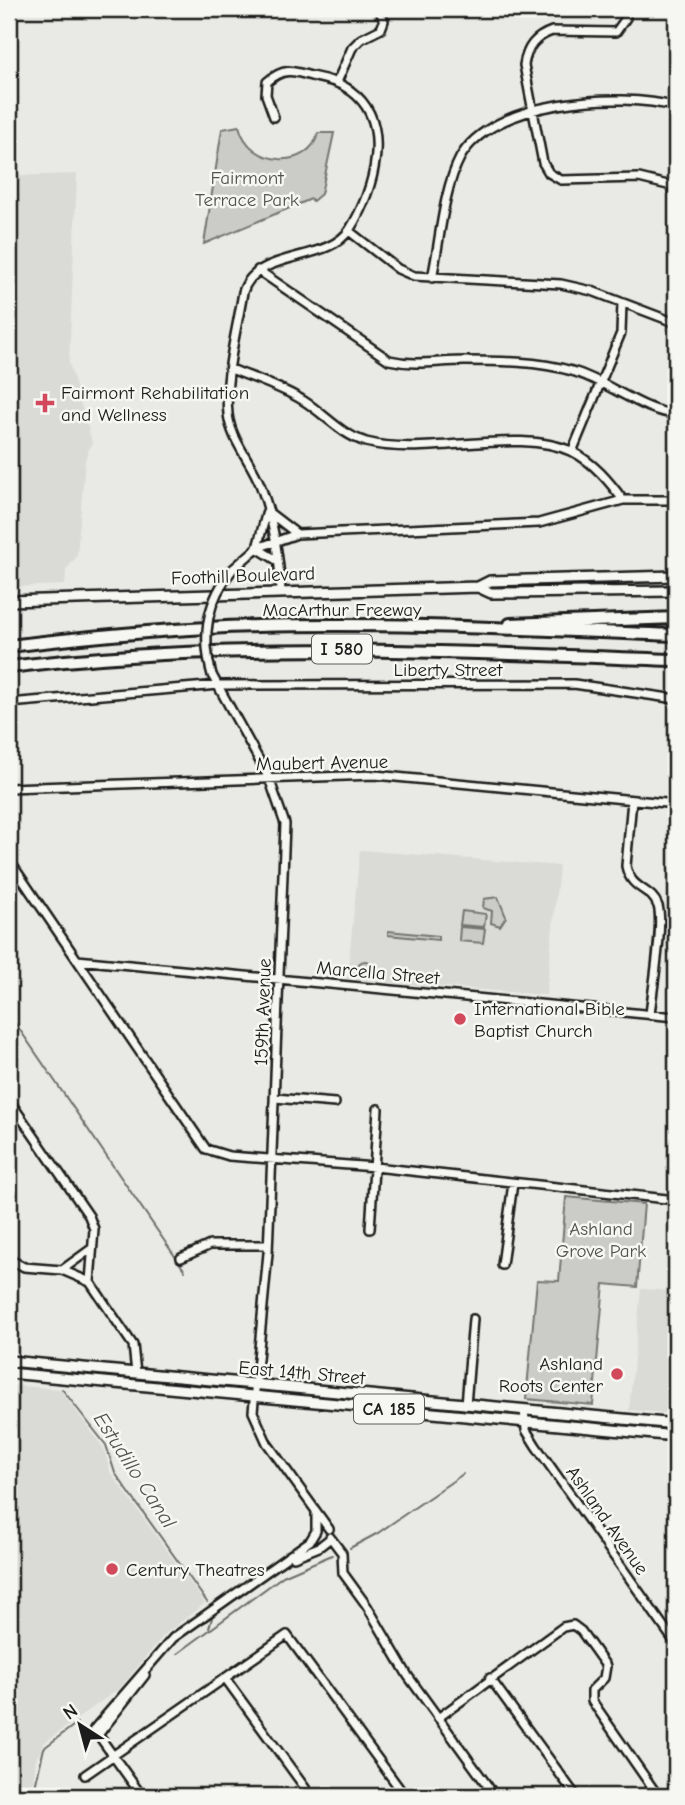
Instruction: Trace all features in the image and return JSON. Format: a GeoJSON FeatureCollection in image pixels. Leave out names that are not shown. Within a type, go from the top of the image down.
{"type":"FeatureCollection","features":[{"type":"Feature","properties":{"kind":"highway"},"geometry":{"type":"LineString","coordinates":[[462,628],[543,621],[676,618]]}},
{"type":"Feature","properties":{"kind":"highway","name":"MacArthur Freeway"},"geometry":{"type":"LineString","coordinates":[[9,646],[124,633],[222,627],[462,628],[676,635]]}},
{"type":"Feature","properties":{"kind":"highway","name":"MacArthur Freeway"},"geometry":{"type":"LineString","coordinates":[[9,667],[166,653],[303,648],[676,660]]}},
{"type":"Feature","properties":{"kind":"main road","name":"Foothill Boulevard"},"geometry":{"type":"LineString","coordinates":[[9,601],[478,587],[490,581],[676,576]]}},
{"type":"Feature","properties":{"kind":"main road","name":"Foothill Boulevard"},"geometry":{"type":"LineString","coordinates":[[478,587],[491,593],[676,591]]}},
{"type":"Feature","properties":{"kind":"main road","name":"East 14th Street"},"geometry":{"type":"LineString","coordinates":[[9,1361],[676,1424]]}},
{"type":"Feature","properties":{"kind":"main road","name":"East 14th Street"},"geometry":{"type":"LineString","coordinates":[[9,1373],[676,1436]]}},
{"type":"Feature","properties":{"kind":"street"},"geometry":{"type":"LineString","coordinates":[[337,82],[352,48],[361,39],[381,29],[384,21],[379,9]]}},
{"type":"Feature","properties":{"kind":"street"},"geometry":{"type":"LineString","coordinates":[[623,9],[626,18],[616,32],[552,31],[532,43],[524,65],[543,163],[549,173],[561,180],[639,178],[676,187]]}},
{"type":"Feature","properties":{"kind":"street"},"geometry":{"type":"LineString","coordinates":[[274,117],[266,95],[267,82],[278,72],[289,70],[337,82],[362,101],[375,123],[377,136],[369,190],[349,231],[314,251],[258,270],[246,283],[243,292],[231,369],[228,416],[235,438],[261,487],[275,541],[281,591]]}},
{"type":"Feature","properties":{"kind":"street"},"geometry":{"type":"LineString","coordinates":[[432,278],[453,173],[469,145],[491,125],[594,99],[654,101],[676,107]]}},
{"type":"Feature","properties":{"kind":"street"},"geometry":{"type":"LineString","coordinates":[[349,231],[398,269],[414,276],[561,285],[593,291],[676,323]]}},
{"type":"Feature","properties":{"kind":"street"},"geometry":{"type":"LineString","coordinates":[[258,270],[389,360],[412,365],[464,361],[541,363],[601,382],[651,409],[676,414]]}},
{"type":"Feature","properties":{"kind":"street"},"geometry":{"type":"LineString","coordinates":[[572,452],[621,333],[622,303]]}},
{"type":"Feature","properties":{"kind":"street"},"geometry":{"type":"LineString","coordinates":[[231,369],[285,390],[306,402],[336,428],[369,443],[443,448],[511,443],[572,452],[603,474],[623,500]]}},
{"type":"Feature","properties":{"kind":"street","name":"159th Avenue"},"geometry":{"type":"LineString","coordinates":[[495,1796],[438,1718],[343,1573],[342,1553],[260,1432],[254,1419],[268,1245],[285,824],[269,778],[212,675],[206,645],[208,618],[217,593],[233,569],[257,548],[298,534],[539,523],[623,500],[676,500]]}},
{"type":"Feature","properties":{"kind":"street"},"geometry":{"type":"LineString","coordinates":[[267,511],[298,534]]}},
{"type":"Feature","properties":{"kind":"street"},"geometry":{"type":"LineString","coordinates":[[267,511],[257,548],[278,561]]}},
{"type":"Feature","properties":{"kind":"street","name":"Liberty Street"},"geometry":{"type":"LineString","coordinates":[[9,704],[219,685],[573,684],[676,699]]}},
{"type":"Feature","properties":{"kind":"street","name":"Maubert Avenue"},"geometry":{"type":"LineString","coordinates":[[9,788],[375,775],[676,804]]}},
{"type":"Feature","properties":{"kind":"street"},"geometry":{"type":"LineString","coordinates":[[632,800],[626,866],[628,876],[633,885],[653,898],[659,915],[650,1015]]}},
{"type":"Feature","properties":{"kind":"street"},"geometry":{"type":"LineString","coordinates":[[9,860],[206,1149],[217,1155],[375,1167],[676,1200]]}},
{"type":"Feature","properties":{"kind":"street","name":"Marcella Street"},"geometry":{"type":"LineString","coordinates":[[77,960],[676,1017]]}},
{"type":"Feature","properties":{"kind":"street"},"geometry":{"type":"LineString","coordinates":[[275,1098],[335,1103]]}},
{"type":"Feature","properties":{"kind":"street"},"geometry":{"type":"LineString","coordinates":[[9,1100],[89,1216],[94,1229],[90,1282]]}},
{"type":"Feature","properties":{"kind":"street"},"geometry":{"type":"LineString","coordinates":[[370,1229],[375,1167],[372,1163],[379,1109]]}},
{"type":"Feature","properties":{"kind":"street"},"geometry":{"type":"LineString","coordinates":[[502,1265],[513,1182]]}},
{"type":"Feature","properties":{"kind":"street"},"geometry":{"type":"LineString","coordinates":[[181,1258],[210,1245],[268,1245]]}},
{"type":"Feature","properties":{"kind":"street"},"geometry":{"type":"LineString","coordinates":[[62,1270],[91,1249]]}},
{"type":"Feature","properties":{"kind":"street"},"geometry":{"type":"LineString","coordinates":[[9,1259],[24,1268],[62,1270],[90,1282],[133,1345],[136,1373]]}},
{"type":"Feature","properties":{"kind":"street"},"geometry":{"type":"LineString","coordinates":[[466,1405],[474,1319]]}},
{"type":"Feature","properties":{"kind":"street","name":"Ashland Avenue"},"geometry":{"type":"LineString","coordinates":[[524,1410],[524,1422],[536,1446],[676,1644]]}},
{"type":"Feature","properties":{"kind":"street"},"geometry":{"type":"LineString","coordinates":[[316,1512],[316,1532],[320,1541],[329,1535]]}},
{"type":"Feature","properties":{"kind":"street"},"geometry":{"type":"LineString","coordinates":[[142,1796],[96,1732],[161,1651],[179,1633],[306,1545],[323,1526],[329,1535]]}},
{"type":"Feature","properties":{"kind":"street"},"geometry":{"type":"LineString","coordinates":[[281,1562],[319,1547],[329,1535]]}},
{"type":"Feature","properties":{"kind":"street"},"geometry":{"type":"LineString","coordinates":[[438,1718],[562,1627],[570,1625],[578,1628],[606,1666],[604,1678],[592,1690],[592,1701],[658,1796]]}},
{"type":"Feature","properties":{"kind":"street"},"geometry":{"type":"LineString","coordinates":[[85,1775],[287,1635],[405,1796]]}},
{"type":"Feature","properties":{"kind":"street"},"geometry":{"type":"LineString","coordinates":[[225,1678],[311,1796]]}},
{"type":"Feature","properties":{"kind":"street"},"geometry":{"type":"LineString","coordinates":[[491,1678],[576,1796]]}},
{"type":"Feature","properties":{"kind":"shaded area","name":"Fairmont Rehabilitation and Wellness"},"geometry":{"type":"Polygon","coordinates":[[[77,174],[69,363],[92,442],[85,460],[77,556],[66,570],[65,585],[9,587],[9,176],[77,174]]]}},
{"type":"Feature","properties":{"kind":"shaded area"},"geometry":{"type":"Polygon","coordinates":[[[360,850],[559,866],[546,995],[347,979],[360,850]]]}},
{"type":"Feature","properties":{"kind":"shaded area"},"geometry":{"type":"Polygon","coordinates":[[[641,1289],[676,1291],[676,1414],[629,1410],[641,1289]]]}},
{"type":"Feature","properties":{"kind":"shaded area"},"geometry":{"type":"Polygon","coordinates":[[[9,1385],[60,1389],[104,1449],[110,1472],[205,1603],[164,1635],[121,1687],[45,1742],[36,1759],[33,1782],[24,1796],[9,1796],[9,1385]]]}},
{"type":"Feature","properties":{"kind":"green space","name":"Fairmont Terrace Park"},"geometry":{"type":"Polygon","coordinates":[[[239,126],[245,140],[255,150],[267,157],[280,159],[304,153],[313,145],[318,133],[334,133],[321,194],[313,201],[311,199],[204,244],[222,129],[239,126]]]}},
{"type":"Feature","properties":{"kind":"green space"},"geometry":{"type":"Polygon","coordinates":[[[498,897],[506,917],[500,926],[491,923],[492,911],[483,908],[484,899],[498,897]]]}},
{"type":"Feature","properties":{"kind":"green space"},"geometry":{"type":"Polygon","coordinates":[[[462,911],[486,914],[484,927],[460,925],[462,911]]]}},
{"type":"Feature","properties":{"kind":"green space"},"geometry":{"type":"Polygon","coordinates":[[[460,927],[485,929],[483,943],[459,941],[460,927]]]}},
{"type":"Feature","properties":{"kind":"green space"},"geometry":{"type":"Polygon","coordinates":[[[388,931],[438,936],[438,940],[388,935],[388,931]]]}},
{"type":"Feature","properties":{"kind":"green space"},"geometry":{"type":"Polygon","coordinates":[[[365,961],[373,969],[365,977],[357,969],[365,961]]]}},
{"type":"Feature","properties":{"kind":"green space","name":"Ashland Grove Park"},"geometry":{"type":"Polygon","coordinates":[[[566,1197],[644,1204],[637,1287],[604,1284],[593,1405],[526,1399],[537,1280],[559,1281],[566,1197]]]}},
{"type":"Feature","properties":{"kind":"waterway"},"geometry":{"type":"LineString","coordinates":[[9,1014],[185,1271]]}},
{"type":"Feature","properties":{"kind":"waterway","name":"Estudillo Canal"},"geometry":{"type":"LineString","coordinates":[[62,1389],[106,1445],[115,1473],[207,1602]]}},
{"type":"Feature","properties":{"kind":"waterway","name":"Estudillo Canal"},"geometry":{"type":"LineString","coordinates":[[350,1548],[378,1533],[463,1474]]}},
{"type":"Feature","properties":{"kind":"waterway","name":"Estudillo Canal"},"geometry":{"type":"LineString","coordinates":[[177,1654],[283,1576],[332,1555]]}},
{"type":"Feature","properties":{"kind":"waterway","name":"Estudillo Canal"},"geometry":{"type":"LineString","coordinates":[[209,1628],[212,1618]]}},
{"type":"Feature","properties":{"kind":"waterway","name":"Estudillo Canal"},"geometry":{"type":"LineString","coordinates":[[29,1796],[35,1787],[44,1748],[77,1723]]}},
{"type":"Feature","properties":{"kind":"place","name":"Fairmont Rehabilitation and Wellness"},"geometry":{"type":"Point","coordinates":[45,403]}},
{"type":"Feature","properties":{"kind":"place","name":"International Bible Baptist Church"},"geometry":{"type":"Point","coordinates":[460,1019]}},
{"type":"Feature","properties":{"kind":"place","name":"Ashland Roots Center"},"geometry":{"type":"Point","coordinates":[617,1374]}},
{"type":"Feature","properties":{"kind":"place","name":"Century Theatres"},"geometry":{"type":"Point","coordinates":[112,1569]}}]}
